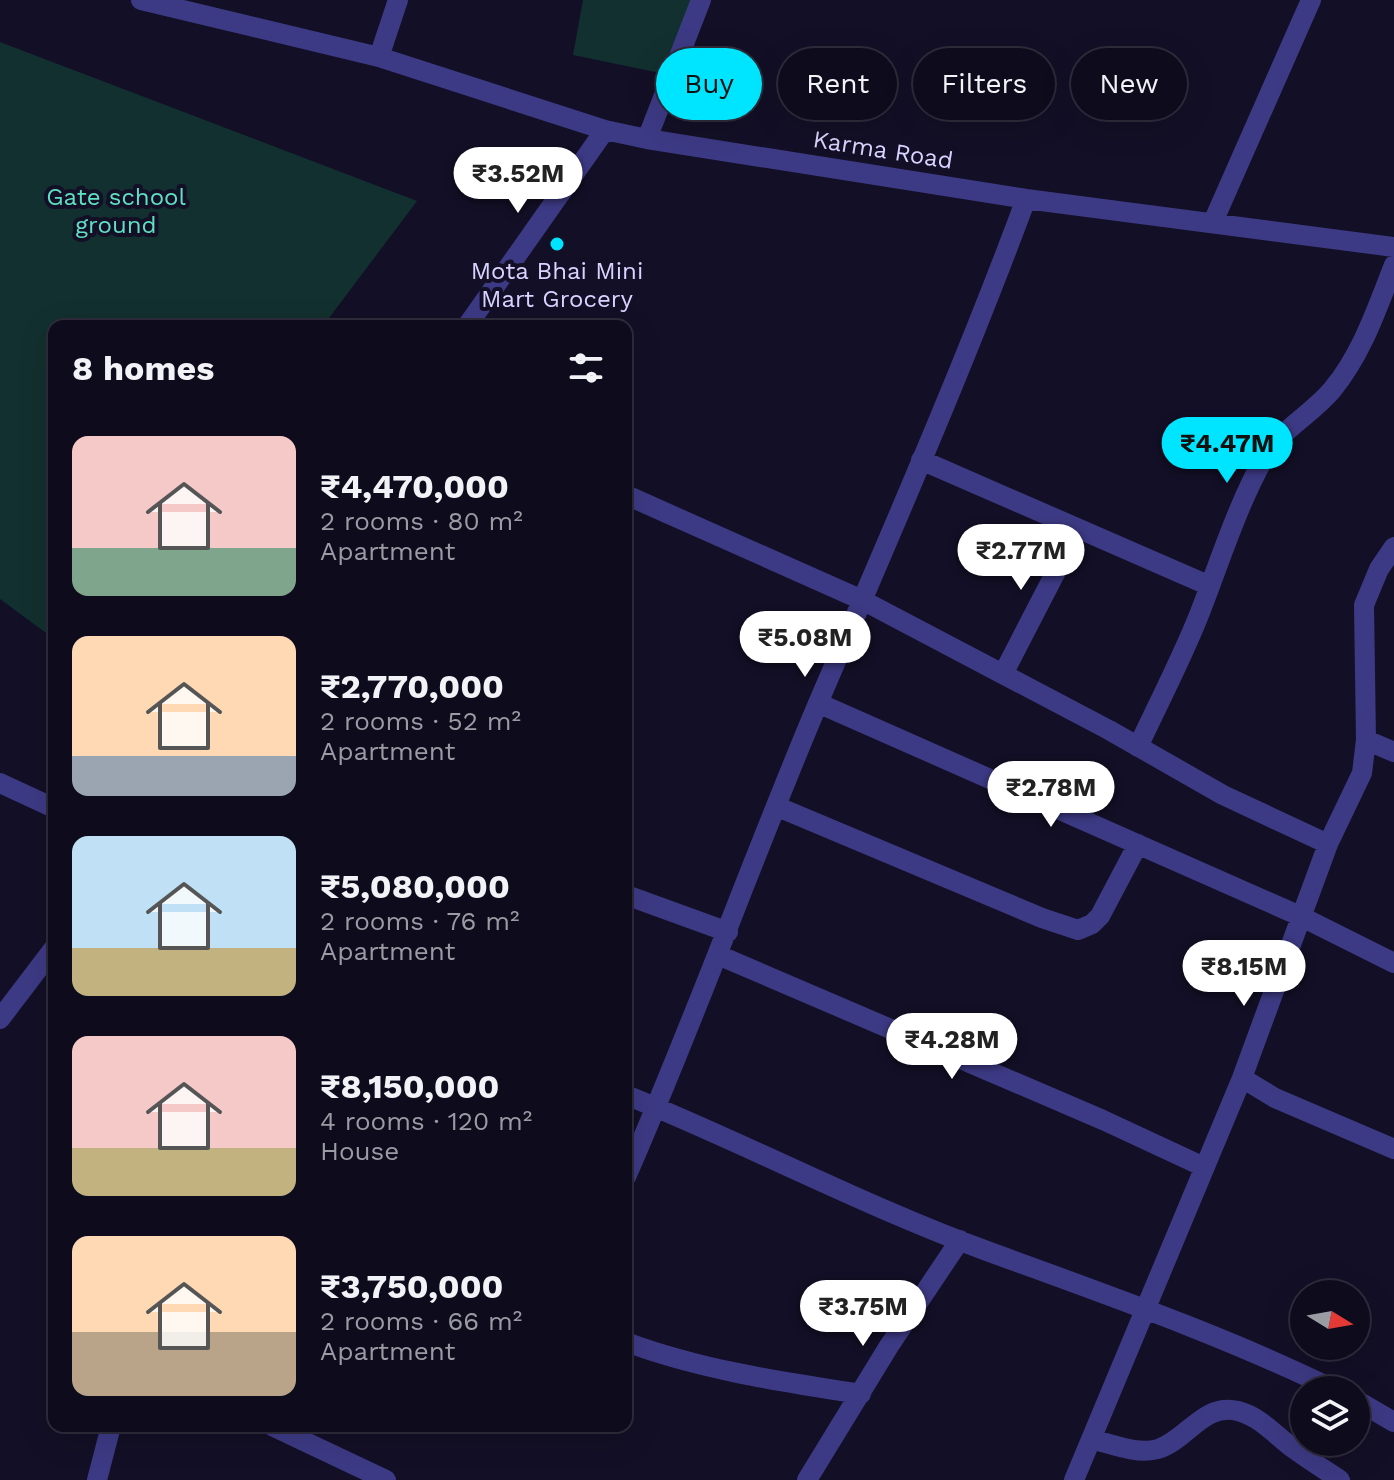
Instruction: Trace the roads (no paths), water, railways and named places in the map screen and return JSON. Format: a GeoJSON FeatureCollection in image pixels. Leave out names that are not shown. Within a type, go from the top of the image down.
{"type":"FeatureCollection","features":[{"type":"Feature","properties":{"kind":"street","name":"Karma Road"},"geometry":{"type":"LineString","coordinates":[[141,0],[379,57],[605,130],[647,139],[1026,199],[1394,247]]}},
{"type":"Feature","properties":{"kind":"street"},"geometry":{"type":"LineString","coordinates":[[379,57],[398,0]]}},
{"type":"Feature","properties":{"kind":"street"},"geometry":{"type":"LineString","coordinates":[[647,139],[701,0]]}},
{"type":"Feature","properties":{"kind":"street"},"geometry":{"type":"LineString","coordinates":[[1213,222],[1311,0]]}},
{"type":"Feature","properties":{"kind":"street"},"geometry":{"type":"LineString","coordinates":[[471,320],[605,130]]}},
{"type":"Feature","properties":{"kind":"street"},"geometry":{"type":"LineString","coordinates":[[632,1164],[818,703],[998,276],[1026,199]]}},
{"type":"Feature","properties":{"kind":"street"},"geometry":{"type":"LineString","coordinates":[[1138,747],[1194,629],[1251,484],[1266,456],[1283,434],[1331,392],[1350,366],[1394,265]]}},
{"type":"Feature","properties":{"kind":"street"},"geometry":{"type":"LineString","coordinates":[[921,460],[1210,586]]}},
{"type":"Feature","properties":{"kind":"street"},"geometry":{"type":"LineString","coordinates":[[632,498],[862,600],[1223,795],[1328,844]]}},
{"type":"Feature","properties":{"kind":"street"},"geometry":{"type":"LineString","coordinates":[[1003,674],[1078,529]]}},
{"type":"Feature","properties":{"kind":"street"},"geometry":{"type":"LineString","coordinates":[[1074,1480],[1242,1078],[1328,844],[1362,773],[1366,740],[1364,605],[1379,569],[1394,547]]}},
{"type":"Feature","properties":{"kind":"street"},"geometry":{"type":"LineString","coordinates":[[818,703],[1300,916],[1394,963]]}},
{"type":"Feature","properties":{"kind":"street"},"geometry":{"type":"LineString","coordinates":[[1366,740],[1394,752]]}},
{"type":"Feature","properties":{"kind":"street"},"geometry":{"type":"LineString","coordinates":[[0,783],[48,805]]}},
{"type":"Feature","properties":{"kind":"street"},"geometry":{"type":"LineString","coordinates":[[778,807],[1042,918],[1078,930],[1092,924],[1100,916],[1138,844]]}},
{"type":"Feature","properties":{"kind":"street"},"geometry":{"type":"LineString","coordinates":[[632,897],[728,932]]}},
{"type":"Feature","properties":{"kind":"street"},"geometry":{"type":"LineString","coordinates":[[718,955],[1103,1120],[1204,1167]]}},
{"type":"Feature","properties":{"kind":"street"},"geometry":{"type":"LineString","coordinates":[[0,1019],[48,956]]}},
{"type":"Feature","properties":{"kind":"street"},"geometry":{"type":"LineString","coordinates":[[1242,1078],[1275,1098],[1394,1149]]}},
{"type":"Feature","properties":{"kind":"street"},"geometry":{"type":"LineString","coordinates":[[632,1098],[960,1240],[1145,1308],[1303,1376]]}},
{"type":"Feature","properties":{"kind":"street"},"geometry":{"type":"LineString","coordinates":[[807,1480],[889,1346],[960,1240]]}},
{"type":"Feature","properties":{"kind":"street"},"geometry":{"type":"LineString","coordinates":[[632,1344],[772,1380],[861,1394]]}},
{"type":"Feature","properties":{"kind":"street"},"geometry":{"type":"LineString","coordinates":[[1370,1408],[1394,1422]]}},
{"type":"Feature","properties":{"kind":"street"},"geometry":{"type":"LineString","coordinates":[[1091,1439],[1121,1447],[1155,1450],[1173,1442],[1208,1415],[1223,1409],[1239,1411],[1259,1420],[1340,1480]]}},
{"type":"Feature","properties":{"kind":"street"},"geometry":{"type":"LineString","coordinates":[[97,1480],[109,1432]]}},
{"type":"Feature","properties":{"kind":"street"},"geometry":{"type":"LineString","coordinates":[[284,1432],[377,1479]]}},
{"type":"Feature","properties":{"kind":"place","name":"Mota Bhai Mini Mart Grocery"},"geometry":{"type":"Point","coordinates":[557,244]}},
{"type":"Feature","properties":{"kind":"park label","name":"Gate school ground"},"geometry":{"type":"Point","coordinates":[116,211]}}]}
